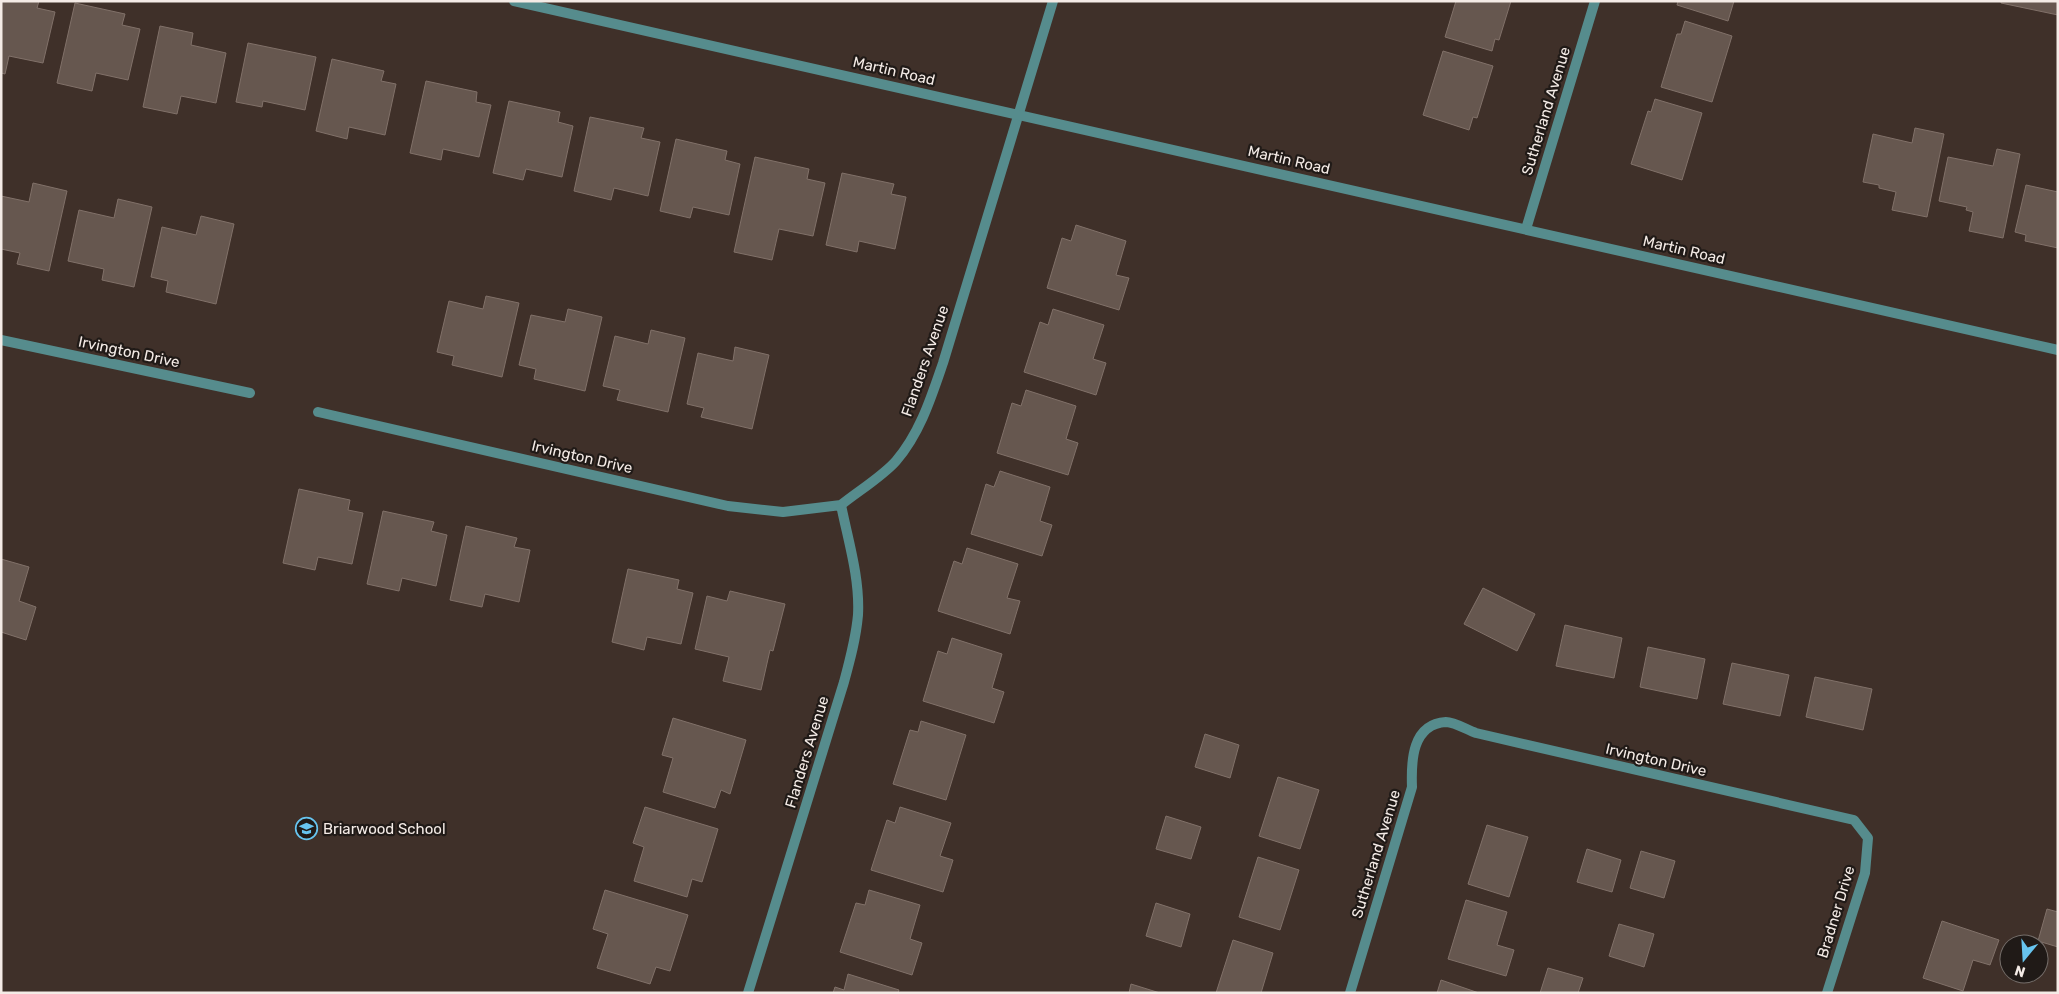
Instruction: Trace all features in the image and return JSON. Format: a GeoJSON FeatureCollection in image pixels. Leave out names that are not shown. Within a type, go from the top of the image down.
{"type":"FeatureCollection","features":[{"type":"Feature","properties":{"kind":"street","name":"Martin Road"},"geometry":{"type":"LineString","coordinates":[[514,1],[2058,350]]}},
{"type":"Feature","properties":{"kind":"street","name":"Flanders Avenue"},"geometry":{"type":"LineString","coordinates":[[748,993],[844,682],[856,632],[857,594],[852,554],[841,505],[895,462],[924,418],[943,364],[1053,1]]}},
{"type":"Feature","properties":{"kind":"street","name":"Sutherland Avenue"},"geometry":{"type":"LineString","coordinates":[[1526,229],[1595,1]]}},
{"type":"Feature","properties":{"kind":"street","name":"Irvington Drive"},"geometry":{"type":"LineString","coordinates":[[1,340],[250,393]]}},
{"type":"Feature","properties":{"kind":"street","name":"Irvington Drive"},"geometry":{"type":"LineString","coordinates":[[318,412],[728,506],[782,512],[841,505]]}},
{"type":"Feature","properties":{"kind":"street","name":"Irvington Drive"},"geometry":{"type":"LineString","coordinates":[[1430,727],[1447,722],[1476,733],[1836,815],[1854,820],[1868,838]]}},
{"type":"Feature","properties":{"kind":"street","name":"Sutherland Avenue"},"geometry":{"type":"LineString","coordinates":[[1350,993],[1412,787],[1412,756],[1418,739],[1430,727]]}},
{"type":"Feature","properties":{"kind":"street","name":"Bradner Drive"},"geometry":{"type":"LineString","coordinates":[[1826,993],[1865,873],[1868,838]]}},
{"type":"Feature","properties":{"kind":"building"},"geometry":{"type":"Polygon","coordinates":[[[1,1],[39,1],[37,8],[55,12],[43,63],[9,56],[5,74],[1,73],[1,1]]]}},
{"type":"Feature","properties":{"kind":"building"},"geometry":{"type":"Polygon","coordinates":[[[1456,1],[1511,1],[1499,40],[1495,39],[1492,51],[1445,37],[1456,1]]]}},
{"type":"Feature","properties":{"kind":"building"},"geometry":{"type":"Polygon","coordinates":[[[1678,1],[1734,1],[1728,21],[1677,5],[1678,1]]]}},
{"type":"Feature","properties":{"kind":"building"},"geometry":{"type":"Polygon","coordinates":[[[2001,1],[2058,1],[2058,15],[2001,3],[2001,1]]]}},
{"type":"Feature","properties":{"kind":"building"},"geometry":{"type":"Polygon","coordinates":[[[75,3],[125,14],[122,25],[140,29],[128,80],[96,73],[92,91],[57,83],[75,3]]]}},
{"type":"Feature","properties":{"kind":"building"},"geometry":{"type":"Polygon","coordinates":[[[1685,21],[1732,36],[1712,102],[1661,87],[1677,34],[1681,34],[1685,21]]]}},
{"type":"Feature","properties":{"kind":"building"},"geometry":{"type":"Polygon","coordinates":[[[160,26],[193,33],[191,45],[226,53],[216,103],[181,96],[177,114],[143,107],[160,26]]]}},
{"type":"Feature","properties":{"kind":"building"},"geometry":{"type":"Polygon","coordinates":[[[248,43],[316,57],[305,110],[263,101],[262,107],[236,102],[248,43]]]}},
{"type":"Feature","properties":{"kind":"building"},"geometry":{"type":"Polygon","coordinates":[[[1443,51],[1493,66],[1477,118],[1473,117],[1469,130],[1423,115],[1443,51]]]}},
{"type":"Feature","properties":{"kind":"building"},"geometry":{"type":"Polygon","coordinates":[[[332,59],[384,71],[381,81],[396,84],[385,135],[349,127],[347,139],[316,131],[332,59]]]}},
{"type":"Feature","properties":{"kind":"building"},"geometry":{"type":"Polygon","coordinates":[[[426,81],[477,92],[476,102],[491,105],[479,157],[443,149],[441,160],[410,153],[426,81]]]}},
{"type":"Feature","properties":{"kind":"building"},"geometry":{"type":"Polygon","coordinates":[[[1655,99],[1702,113],[1682,180],[1631,164],[1648,111],[1651,112],[1655,99]]]}},
{"type":"Feature","properties":{"kind":"building"},"geometry":{"type":"Polygon","coordinates":[[[509,101],[560,112],[558,122],[573,126],[562,177],[526,169],[523,180],[493,173],[509,101]]]}},
{"type":"Feature","properties":{"kind":"building"},"geometry":{"type":"Polygon","coordinates":[[[590,117],[644,128],[641,138],[660,142],[648,196],[614,188],[611,200],[574,191],[590,117]]]}},
{"type":"Feature","properties":{"kind":"building"},"geometry":{"type":"Polygon","coordinates":[[[1915,128],[1944,134],[1927,217],[1892,210],[1896,192],[1879,188],[1879,185],[1863,182],[1873,134],[1912,143],[1915,128]]]}},
{"type":"Feature","properties":{"kind":"building"},"geometry":{"type":"Polygon","coordinates":[[[676,139],[727,151],[725,160],[740,164],[729,215],[693,207],[690,218],[660,211],[676,139]]]}},
{"type":"Feature","properties":{"kind":"building"},"geometry":{"type":"Polygon","coordinates":[[[1997,149],[2020,154],[2003,238],[1969,231],[1973,212],[1966,210],[1967,207],[1939,201],[1948,157],[1993,166],[1997,149]]]}},
{"type":"Feature","properties":{"kind":"building"},"geometry":{"type":"Polygon","coordinates":[[[755,157],[809,169],[807,179],[825,183],[813,236],[779,229],[772,260],[734,252],[755,157]]]}},
{"type":"Feature","properties":{"kind":"building"},"geometry":{"type":"Polygon","coordinates":[[[842,173],[894,184],[891,194],[906,197],[895,249],[859,241],[857,252],[826,245],[842,173]]]}},
{"type":"Feature","properties":{"kind":"building"},"geometry":{"type":"Polygon","coordinates":[[[33,183],[67,191],[49,271],[17,264],[20,253],[1,249],[1,196],[29,202],[33,183]]]}},
{"type":"Feature","properties":{"kind":"building"},"geometry":{"type":"Polygon","coordinates":[[[2026,185],[2058,192],[2058,248],[2025,241],[2026,235],[2015,232],[2026,185]]]}},
{"type":"Feature","properties":{"kind":"building"},"geometry":{"type":"Polygon","coordinates":[[[118,199],[152,207],[134,287],[102,280],[104,269],[68,261],[79,210],[114,218],[118,199]]]}},
{"type":"Feature","properties":{"kind":"building"},"geometry":{"type":"Polygon","coordinates":[[[201,216],[234,224],[216,304],[166,292],[168,281],[151,277],[162,227],[196,235],[201,216]]]}},
{"type":"Feature","properties":{"kind":"building"},"geometry":{"type":"Polygon","coordinates":[[[1076,225],[1126,241],[1116,275],[1129,278],[1119,310],[1047,288],[1062,238],[1071,241],[1076,225]]]}},
{"type":"Feature","properties":{"kind":"building"},"geometry":{"type":"Polygon","coordinates":[[[486,296],[519,303],[502,377],[452,365],[454,356],[437,352],[449,301],[483,309],[486,296]]]}},
{"type":"Feature","properties":{"kind":"building"},"geometry":{"type":"Polygon","coordinates":[[[568,309],[602,317],[585,391],[534,379],[536,369],[519,365],[531,315],[565,322],[568,309]]]}},
{"type":"Feature","properties":{"kind":"building"},"geometry":{"type":"Polygon","coordinates":[[[1053,309],[1104,325],[1093,359],[1106,363],[1096,395],[1024,372],[1040,322],[1048,325],[1053,309]]]}},
{"type":"Feature","properties":{"kind":"building"},"geometry":{"type":"Polygon","coordinates":[[[651,330],[685,338],[668,412],[617,400],[620,390],[603,386],[615,336],[648,344],[651,330]]]}},
{"type":"Feature","properties":{"kind":"building"},"geometry":{"type":"Polygon","coordinates":[[[735,347],[769,355],[752,429],[701,417],[704,408],[687,404],[698,353],[733,361],[735,347]]]}},
{"type":"Feature","properties":{"kind":"building"},"geometry":{"type":"Polygon","coordinates":[[[1026,390],[1076,406],[1066,439],[1078,443],[1068,475],[997,453],[1012,403],[1021,406],[1026,390]]]}},
{"type":"Feature","properties":{"kind":"building"},"geometry":{"type":"Polygon","coordinates":[[[1000,471],[1050,487],[1040,521],[1052,525],[1042,556],[971,534],[986,484],[994,487],[1000,471]]]}},
{"type":"Feature","properties":{"kind":"building"},"geometry":{"type":"Polygon","coordinates":[[[299,489],[350,500],[348,510],[363,513],[352,564],[318,557],[315,570],[283,563],[299,489]]]}},
{"type":"Feature","properties":{"kind":"building"},"geometry":{"type":"Polygon","coordinates":[[[383,511],[434,522],[431,531],[447,535],[436,586],[402,578],[399,591],[367,584],[383,511]]]}},
{"type":"Feature","properties":{"kind":"building"},"geometry":{"type":"Polygon","coordinates":[[[466,526],[517,538],[514,547],[530,550],[519,602],[485,594],[482,607],[450,600],[466,526]]]}},
{"type":"Feature","properties":{"kind":"building"},"geometry":{"type":"Polygon","coordinates":[[[967,548],[1018,564],[1007,598],[1020,601],[1010,634],[938,611],[954,561],[962,564],[967,548]]]}},
{"type":"Feature","properties":{"kind":"building"},"geometry":{"type":"Polygon","coordinates":[[[1,559],[29,567],[19,601],[36,607],[26,640],[1,632],[1,559]]]}},
{"type":"Feature","properties":{"kind":"building"},"geometry":{"type":"Polygon","coordinates":[[[628,569],[679,580],[677,589],[693,593],[681,644],[647,637],[644,650],[612,642],[628,569]]]}},
{"type":"Feature","properties":{"kind":"building"},"geometry":{"type":"Polygon","coordinates":[[[1483,588],[1535,614],[1517,651],[1464,624],[1483,588]]]}},
{"type":"Feature","properties":{"kind":"building"},"geometry":{"type":"Polygon","coordinates":[[[730,591],[785,604],[773,651],[770,650],[761,690],[723,681],[729,657],[695,649],[707,596],[727,601],[730,591]]]}},
{"type":"Feature","properties":{"kind":"building"},"geometry":{"type":"Polygon","coordinates":[[[1565,625],[1622,638],[1614,678],[1556,666],[1565,625]]]}},
{"type":"Feature","properties":{"kind":"building"},"geometry":{"type":"Polygon","coordinates":[[[952,638],[1002,654],[992,688],[1004,692],[994,723],[923,701],[938,651],[947,654],[952,638]]]}},
{"type":"Feature","properties":{"kind":"building"},"geometry":{"type":"Polygon","coordinates":[[[1648,647],[1705,659],[1697,699],[1640,687],[1648,647]]]}},
{"type":"Feature","properties":{"kind":"building"},"geometry":{"type":"Polygon","coordinates":[[[1732,663],[1789,675],[1780,716],[1723,704],[1732,663]]]}},
{"type":"Feature","properties":{"kind":"building"},"geometry":{"type":"Polygon","coordinates":[[[1815,677],[1872,689],[1863,730],[1806,717],[1815,677]]]}},
{"type":"Feature","properties":{"kind":"building"},"geometry":{"type":"Polygon","coordinates":[[[673,718],[746,740],[730,794],[721,790],[715,808],[663,792],[673,758],[662,755],[673,718]]]}},
{"type":"Feature","properties":{"kind":"building"},"geometry":{"type":"Polygon","coordinates":[[[921,721],[966,735],[946,800],[893,784],[910,730],[918,732],[921,721]]]}},
{"type":"Feature","properties":{"kind":"building"},"geometry":{"type":"Polygon","coordinates":[[[1205,734],[1239,745],[1230,778],[1195,767],[1205,734]]]}},
{"type":"Feature","properties":{"kind":"building"},"geometry":{"type":"Polygon","coordinates":[[[1278,777],[1319,790],[1300,849],[1259,836],[1278,777]]]}},
{"type":"Feature","properties":{"kind":"building"},"geometry":{"type":"Polygon","coordinates":[[[645,807],[718,829],[702,882],[692,879],[687,897],[634,881],[644,847],[633,843],[645,807]]]}},
{"type":"Feature","properties":{"kind":"building"},"geometry":{"type":"Polygon","coordinates":[[[900,807],[951,823],[940,856],[953,860],[943,892],[871,870],[887,820],[895,823],[900,807]]]}},
{"type":"Feature","properties":{"kind":"building"},"geometry":{"type":"Polygon","coordinates":[[[1166,816],[1201,827],[1191,859],[1156,849],[1166,816]]]}},
{"type":"Feature","properties":{"kind":"building"},"geometry":{"type":"Polygon","coordinates":[[[1487,825],[1528,837],[1509,897],[1468,884],[1487,825]]]}},
{"type":"Feature","properties":{"kind":"building"},"geometry":{"type":"Polygon","coordinates":[[[1587,849],[1621,860],[1612,892],[1577,882],[1587,849]]]}},
{"type":"Feature","properties":{"kind":"building"},"geometry":{"type":"Polygon","coordinates":[[[1641,851],[1675,861],[1664,898],[1630,888],[1641,851]]]}},
{"type":"Feature","properties":{"kind":"building"},"geometry":{"type":"Polygon","coordinates":[[[1258,857],[1299,870],[1280,930],[1239,917],[1258,857]]]}},
{"type":"Feature","properties":{"kind":"building"},"geometry":{"type":"Polygon","coordinates":[[[605,890],[688,915],[670,971],[656,967],[650,984],[597,968],[608,934],[593,929],[605,890]]]}},
{"type":"Feature","properties":{"kind":"building"},"geometry":{"type":"Polygon","coordinates":[[[869,890],[920,905],[910,939],[922,943],[912,975],[840,952],[856,903],[865,905],[869,890]]]}},
{"type":"Feature","properties":{"kind":"building"},"geometry":{"type":"Polygon","coordinates":[[[1466,900],[1507,912],[1497,945],[1514,950],[1506,976],[1448,959],[1466,900]]]}},
{"type":"Feature","properties":{"kind":"building"},"geometry":{"type":"Polygon","coordinates":[[[1156,903],[1190,914],[1181,947],[1146,936],[1156,903]]]}},
{"type":"Feature","properties":{"kind":"building"},"geometry":{"type":"Polygon","coordinates":[[[2047,909],[2058,912],[2058,947],[2049,944],[2049,934],[2040,934],[2047,909]]]}},
{"type":"Feature","properties":{"kind":"building"},"geometry":{"type":"Polygon","coordinates":[[[1942,921],[1999,940],[1990,965],[1973,960],[1963,991],[1923,978],[1942,921]]]}},
{"type":"Feature","properties":{"kind":"building"},"geometry":{"type":"Polygon","coordinates":[[[1619,924],[1654,934],[1644,967],[1609,956],[1619,924]]]}},
{"type":"Feature","properties":{"kind":"building"},"geometry":{"type":"Polygon","coordinates":[[[1233,940],[1273,953],[1261,993],[1216,993],[1233,940]]]}},
{"type":"Feature","properties":{"kind":"building"},"geometry":{"type":"Polygon","coordinates":[[[1548,968],[1583,978],[1578,993],[1540,993],[1548,968]]]}},
{"type":"Feature","properties":{"kind":"building"},"geometry":{"type":"Polygon","coordinates":[[[848,974],[899,990],[898,993],[833,993],[835,987],[844,990],[848,974]]]}},
{"type":"Feature","properties":{"kind":"building"},"geometry":{"type":"Polygon","coordinates":[[[1441,980],[1479,993],[1437,993],[1441,980]]]}},
{"type":"Feature","properties":{"kind":"building"},"geometry":{"type":"Polygon","coordinates":[[[1131,984],[1160,993],[1129,993],[1131,984]]]}},
{"type":"Feature","properties":{"kind":"place","name":"Briarwood School"},"geometry":{"type":"Point","coordinates":[307,829]}}]}
